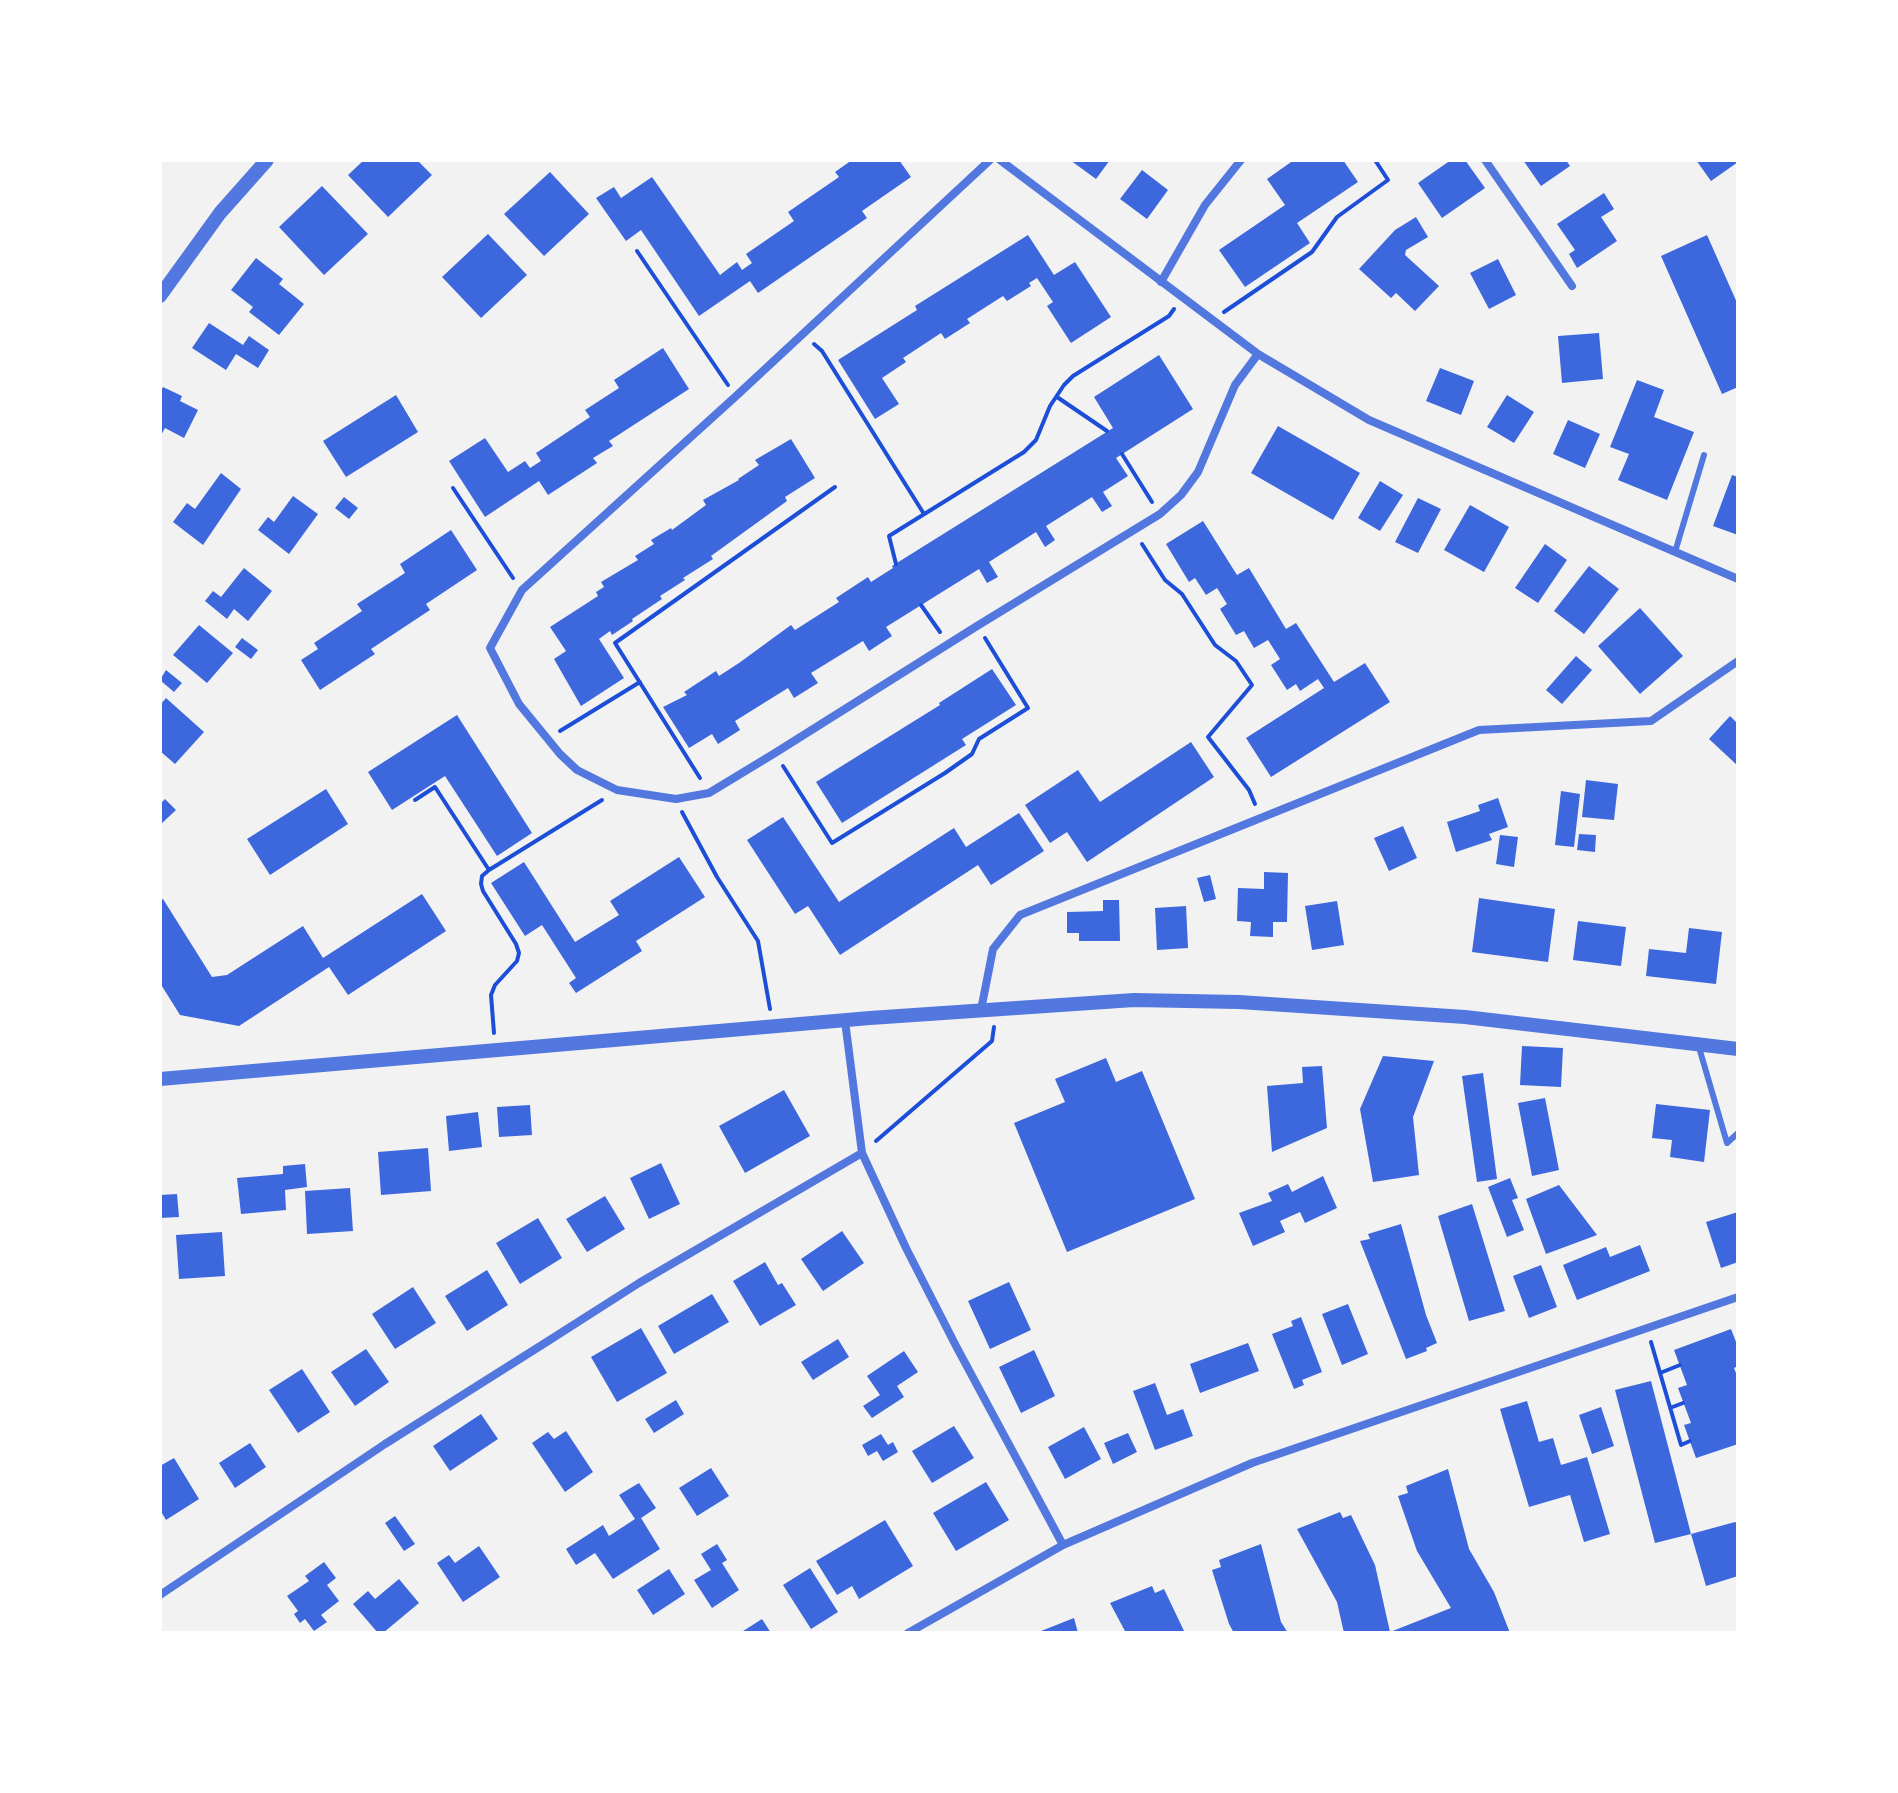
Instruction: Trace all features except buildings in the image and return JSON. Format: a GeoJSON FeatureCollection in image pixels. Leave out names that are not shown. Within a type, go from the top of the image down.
{"type":"FeatureCollection","features":[{"type":"Feature","properties":{"kind":"street"},"geometry":{"type":"LineString","coordinates":[[160,296],[220,213],[267,160]]}},
{"type":"Feature","properties":{"kind":"street"},"geometry":{"type":"LineString","coordinates":[[990,160],[522,590],[490,648],[519,704],[577,770],[617,790],[676,799],[709,793],[775,753],[1160,514],[1181,495],[1198,472],[1235,385],[1258,354]]}},
{"type":"Feature","properties":{"kind":"street"},"geometry":{"type":"LineString","coordinates":[[1000,160],[1258,354],[1369,420],[1738,579]]}},
{"type":"Feature","properties":{"kind":"street"},"geometry":{"type":"LineString","coordinates":[[1161,282],[1205,205],[1241,160]]}},
{"type":"Feature","properties":{"kind":"street"},"geometry":{"type":"LineString","coordinates":[[1485,160],[1572,286]]}},
{"type":"Feature","properties":{"kind":"street"},"geometry":{"type":"LineString","coordinates":[[981,1010],[993,949],[1020,915],[1479,730],[1651,721],[1738,661]]}},
{"type":"Feature","properties":{"kind":"street"},"geometry":{"type":"LineString","coordinates":[[160,1079],[845,1021],[1134,1000],[1239,1002],[1465,1017],[1738,1049]]}},
{"type":"Feature","properties":{"kind":"street"},"geometry":{"type":"LineString","coordinates":[[845,1021],[862,1153],[948,1332],[1063,1545]]}},
{"type":"Feature","properties":{"kind":"street"},"geometry":{"type":"LineString","coordinates":[[160,1595],[385,1444],[571,1326],[862,1153]]}},
{"type":"Feature","properties":{"kind":"street"},"geometry":{"type":"LineString","coordinates":[[908,1633],[1063,1545],[1252,1463],[1738,1297]]}},
{"type":"Feature","properties":{"kind":"lane"},"geometry":{"type":"LineString","coordinates":[[1675,552],[1704,455]]}},
{"type":"Feature","properties":{"kind":"lane"},"geometry":{"type":"LineString","coordinates":[[1698,1044],[1727,1143],[1738,1133]]}},
{"type":"Feature","properties":{"kind":"path"},"geometry":{"type":"LineString","coordinates":[[1212,320],[1312,252],[1337,217],[1388,180],[1375,160]]}},
{"type":"Feature","properties":{"kind":"path"},"geometry":{"type":"LineString","coordinates":[[637,251],[735,397]]}},
{"type":"Feature","properties":{"kind":"path"},"geometry":{"type":"LineString","coordinates":[[896,564],[889,536],[1024,452],[1036,440],[1056,396],[1073,376],[1169,316],[1183,298]]}},
{"type":"Feature","properties":{"kind":"path"},"geometry":{"type":"LineString","coordinates":[[803,334],[822,351],[924,515]]}},
{"type":"Feature","properties":{"kind":"path"},"geometry":{"type":"LineString","coordinates":[[1056,396],[1107,431]]}},
{"type":"Feature","properties":{"kind":"path"},"geometry":{"type":"LineString","coordinates":[[1122,454],[1160,514]]}},
{"type":"Feature","properties":{"kind":"path"},"geometry":{"type":"LineString","coordinates":[[709,793],[615,643],[835,487]]}},
{"type":"Feature","properties":{"kind":"path"},"geometry":{"type":"LineString","coordinates":[[453,488],[522,590]]}},
{"type":"Feature","properties":{"kind":"path"},"geometry":{"type":"LineString","coordinates":[[1134,531],[1165,580],[1182,594],[1215,645],[1236,661],[1252,685],[1208,737],[1249,790],[1261,817]]}},
{"type":"Feature","properties":{"kind":"path"},"geometry":{"type":"LineString","coordinates":[[921,605],[948,644]]}},
{"type":"Feature","properties":{"kind":"path"},"geometry":{"type":"LineString","coordinates":[[775,753],[832,843],[945,773],[972,754],[979,739],[1028,708],[977,626]]}},
{"type":"Feature","properties":{"kind":"path"},"geometry":{"type":"LineString","coordinates":[[549,738],[640,682]]}},
{"type":"Feature","properties":{"kind":"path"},"geometry":{"type":"LineString","coordinates":[[415,800],[435,787],[489,870]]}},
{"type":"Feature","properties":{"kind":"path"},"geometry":{"type":"LineString","coordinates":[[495,1051],[491,995],[495,985],[517,961],[519,953],[481,884],[482,876],[617,790]]}},
{"type":"Feature","properties":{"kind":"path"},"geometry":{"type":"LineString","coordinates":[[676,799],[711,866],[758,941],[773,1027]]}},
{"type":"Feature","properties":{"kind":"path"},"geometry":{"type":"LineString","coordinates":[[862,1153],[992,1041],[998,1009]]}},
{"type":"Feature","properties":{"kind":"path"},"geometry":{"type":"LineString","coordinates":[[1647,1329],[1681,1445],[1690,1441]]}},
{"type":"Feature","properties":{"kind":"path"},"geometry":{"type":"LineString","coordinates":[[1660,1373],[1680,1365]]}},
{"type":"Feature","properties":{"kind":"path"},"geometry":{"type":"LineString","coordinates":[[1670,1408],[1683,1403]]}}]}
